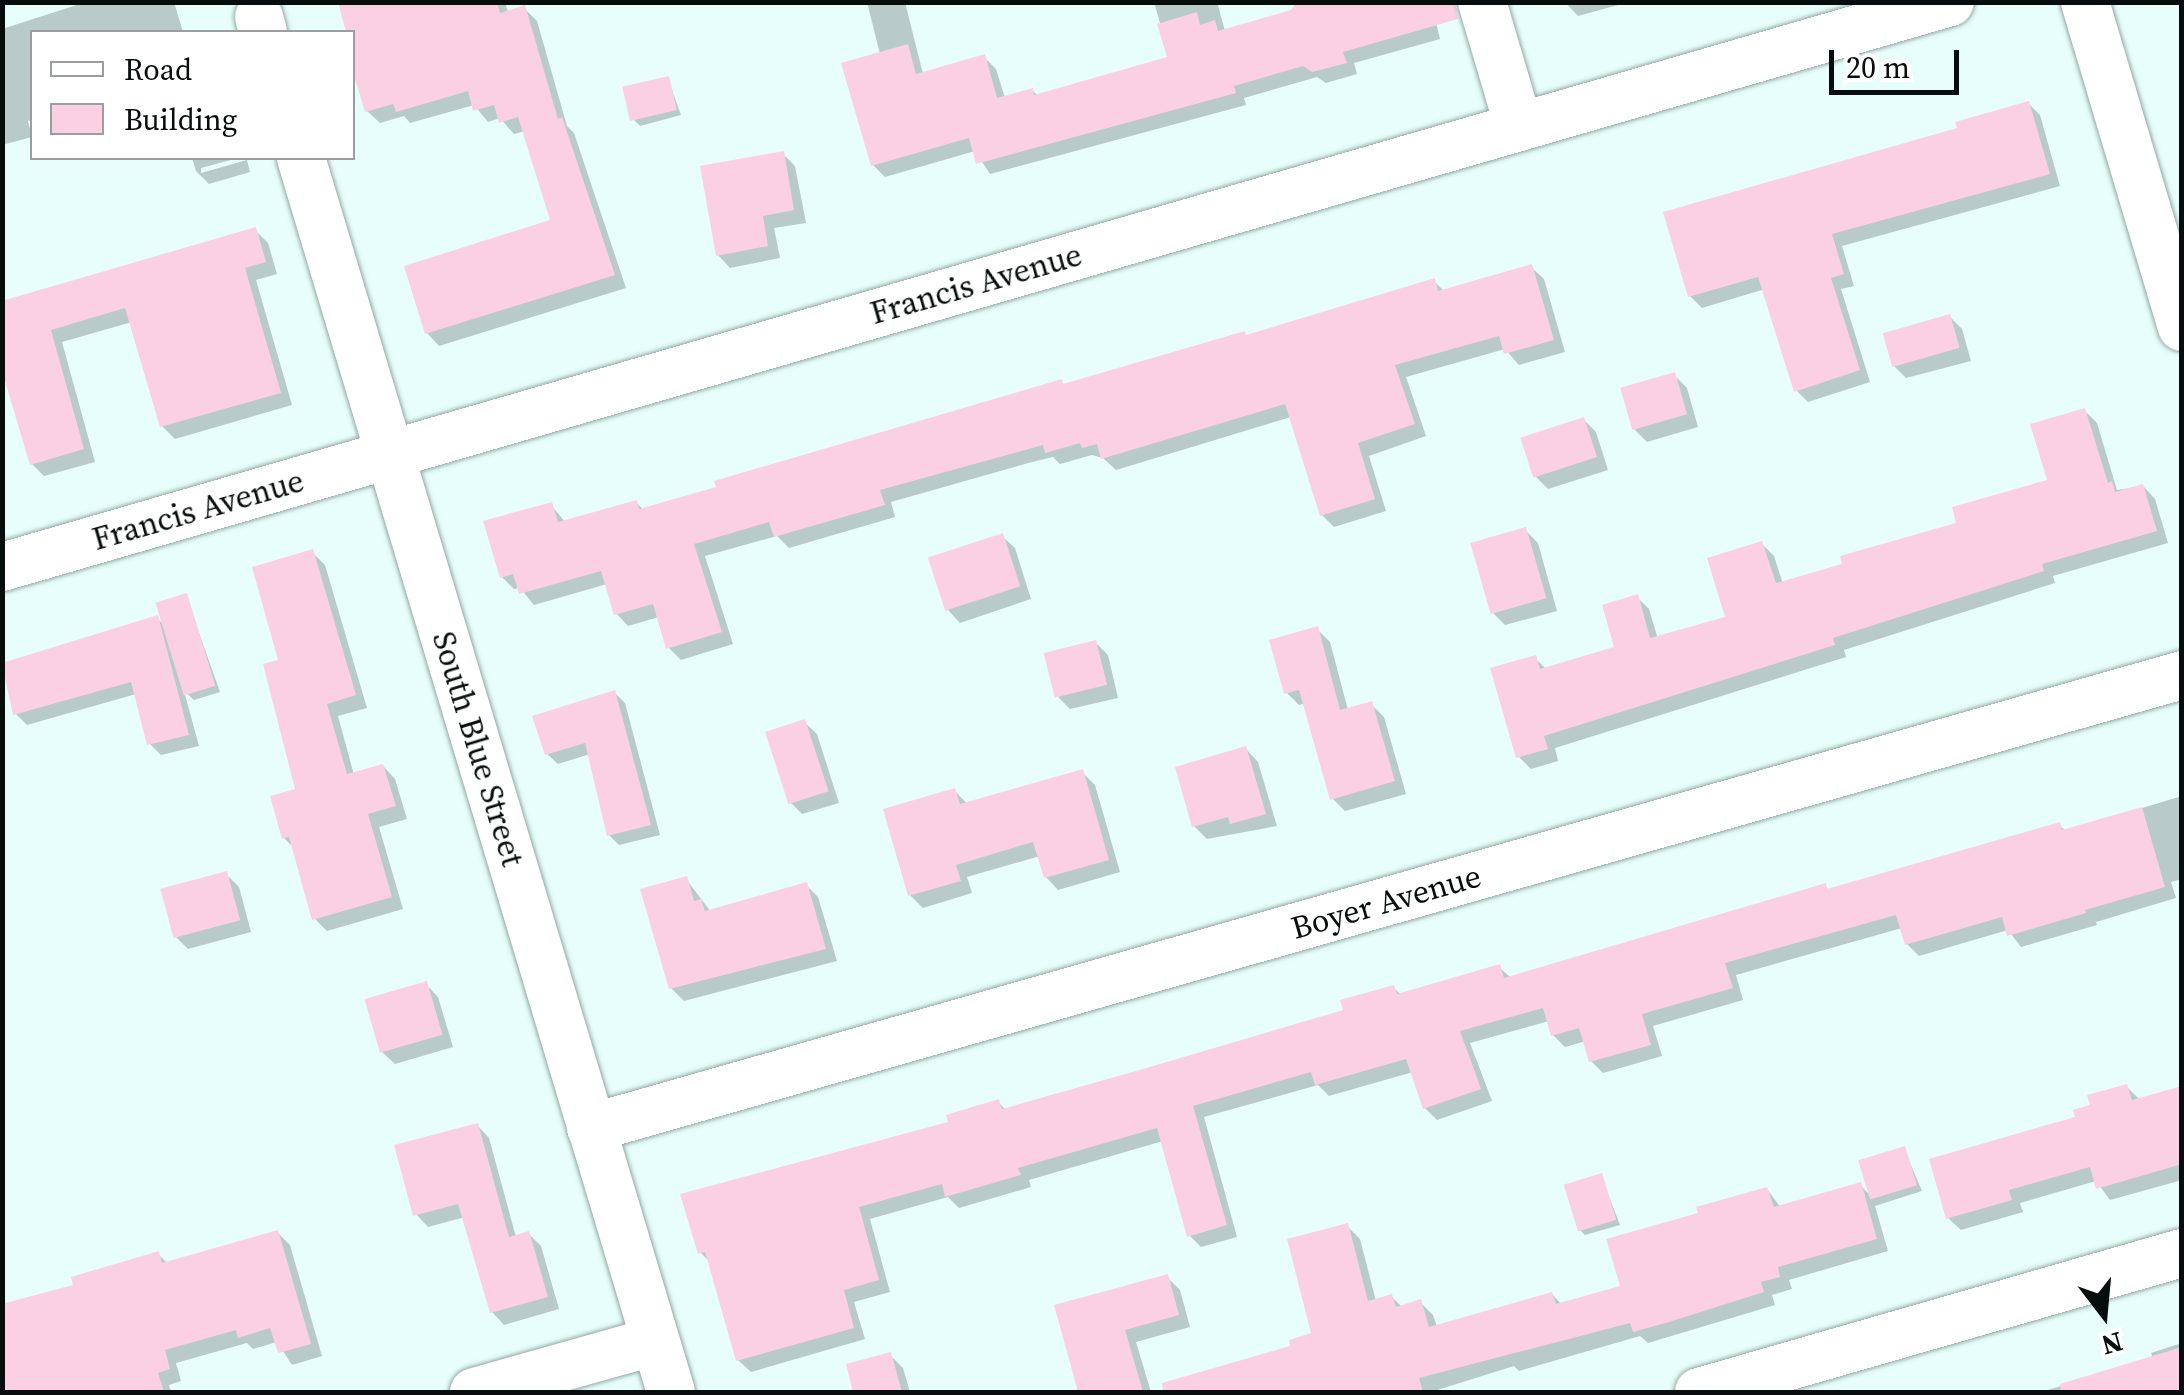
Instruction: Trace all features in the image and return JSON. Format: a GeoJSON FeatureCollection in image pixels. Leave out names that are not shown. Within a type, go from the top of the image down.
{"type":"FeatureCollection","features":[{"type":"Feature","properties":{"kind":"street"},"geometry":{"type":"LineString","coordinates":[[1482,2],[1520,127]]}},
{"type":"Feature","properties":{"kind":"street","name":"Francis Avenue"},"geometry":{"type":"LineString","coordinates":[[2,567],[1950,2]]}},
{"type":"Feature","properties":{"kind":"street"},"geometry":{"type":"LineString","coordinates":[[2085,2],[2182,327]]}},
{"type":"Feature","properties":{"kind":"street","name":"South Blue Street"},"geometry":{"type":"LineString","coordinates":[[302,160],[671,1392]]}},
{"type":"Feature","properties":{"kind":"street","name":"Boyer Avenue"},"geometry":{"type":"LineString","coordinates":[[591,1128],[2182,675]]}},
{"type":"Feature","properties":{"kind":"street"},"geometry":{"type":"LineString","coordinates":[[1699,1392],[2182,1254]]}},
{"type":"Feature","properties":{"kind":"street"},"geometry":{"type":"LineString","coordinates":[[474,1392],[655,1341]]}},
{"type":"Feature","properties":{"kind":"building"},"geometry":{"type":"Polygon","coordinates":[[[338,2],[497,2],[500,13],[525,5],[558,119],[562,117],[615,275],[425,334],[404,266],[550,220],[518,117],[499,123],[494,105],[473,111],[468,91],[396,112],[393,104],[365,112],[355,79],[355,30],[345,30],[338,2]]]}},
{"type":"Feature","properties":{"kind":"building"},"geometry":{"type":"Polygon","coordinates":[[[1297,2],[1455,2],[1458,19],[1343,52],[1347,63],[1312,72],[1303,66],[1234,86],[1236,93],[976,164],[969,138],[871,166],[841,63],[908,44],[916,74],[985,54],[997,98],[1033,88],[1034,95],[1167,57],[1157,24],[1197,12],[1200,25],[1215,20],[1218,31],[1291,10],[1297,2]]]}},
{"type":"Feature","properties":{"kind":"building"},"geometry":{"type":"Polygon","coordinates":[[[669,76],[677,110],[630,121],[622,87],[669,76]]]}},
{"type":"Feature","properties":{"kind":"building"},"geometry":{"type":"Polygon","coordinates":[[[2029,101],[2050,174],[1832,234],[1844,274],[1831,278],[1860,370],[1794,392],[1758,277],[1688,297],[1663,212],[1957,128],[1955,122],[2029,101]]]}},
{"type":"Feature","properties":{"kind":"building"},"geometry":{"type":"Polygon","coordinates":[[[784,151],[794,210],[763,216],[768,246],[716,256],[700,166],[784,151]]]}},
{"type":"Feature","properties":{"kind":"building"},"geometry":{"type":"Polygon","coordinates":[[[256,227],[266,262],[245,268],[281,393],[160,427],[125,308],[51,330],[84,449],[30,465],[2,371],[2,301],[256,227]]]}},
{"type":"Feature","properties":{"kind":"building"},"geometry":{"type":"Polygon","coordinates":[[[1532,264],[1554,340],[1504,354],[1499,336],[1395,365],[1415,424],[1358,443],[1375,499],[1320,516],[1285,404],[1101,459],[1097,444],[1082,448],[1080,443],[1045,453],[1043,445],[880,490],[885,505],[774,537],[769,522],[694,544],[722,632],[666,649],[653,604],[614,615],[601,571],[519,594],[513,574],[500,578],[483,521],[552,502],[558,522],[637,500],[639,509],[716,487],[714,481],[1062,379],[1063,384],[1245,331],[1246,335],[1435,278],[1438,291],[1532,264]]]}},
{"type":"Feature","properties":{"kind":"building"},"geometry":{"type":"Polygon","coordinates":[[[1950,314],[1960,348],[1892,367],[1883,333],[1950,314]]]}},
{"type":"Feature","properties":{"kind":"building"},"geometry":{"type":"Polygon","coordinates":[[[1675,372],[1687,414],[1632,430],[1620,388],[1675,372]]]}},
{"type":"Feature","properties":{"kind":"building"},"geometry":{"type":"Polygon","coordinates":[[[2085,408],[2108,483],[2112,481],[2115,492],[2143,484],[2157,531],[2042,564],[2044,571],[1833,638],[1835,645],[1544,736],[1548,749],[1516,758],[1490,668],[1536,655],[1540,669],[1614,647],[1602,605],[1638,594],[1650,638],[1725,617],[1707,558],[1762,541],[1776,583],[1842,564],[1840,556],[1956,523],[1952,507],[2047,480],[2030,424],[2085,408]]]}},
{"type":"Feature","properties":{"kind":"building"},"geometry":{"type":"Polygon","coordinates":[[[1584,417],[1597,457],[1533,478],[1520,438],[1584,417]]]}},
{"type":"Feature","properties":{"kind":"building"},"geometry":{"type":"Polygon","coordinates":[[[1526,527],[1546,598],[1491,614],[1470,543],[1526,527]]]}},
{"type":"Feature","properties":{"kind":"building"},"geometry":{"type":"Polygon","coordinates":[[[1003,533],[1020,586],[945,611],[928,557],[1003,533]]]}},
{"type":"Feature","properties":{"kind":"building"},"geometry":{"type":"Polygon","coordinates":[[[313,549],[356,695],[327,704],[347,774],[383,764],[396,806],[368,814],[392,897],[312,920],[289,837],[282,839],[270,796],[295,789],[263,664],[278,660],[252,567],[313,549]]]}},
{"type":"Feature","properties":{"kind":"building"},"geometry":{"type":"Polygon","coordinates":[[[187,593],[215,686],[184,695],[155,603],[187,593]]]}},
{"type":"Feature","properties":{"kind":"building"},"geometry":{"type":"Polygon","coordinates":[[[158,615],[189,735],[147,745],[131,682],[13,715],[2,663],[158,615]]]}},
{"type":"Feature","properties":{"kind":"building"},"geometry":{"type":"Polygon","coordinates":[[[1318,626],[1340,710],[1372,701],[1395,781],[1330,800],[1299,690],[1284,694],[1269,640],[1318,626]]]}},
{"type":"Feature","properties":{"kind":"building"},"geometry":{"type":"Polygon","coordinates":[[[1096,640],[1107,685],[1055,698],[1044,653],[1096,640]]]}},
{"type":"Feature","properties":{"kind":"building"},"geometry":{"type":"Polygon","coordinates":[[[615,690],[651,825],[607,836],[585,743],[545,755],[532,716],[615,690]]]}},
{"type":"Feature","properties":{"kind":"building"},"geometry":{"type":"Polygon","coordinates":[[[805,719],[828,791],[789,804],[765,732],[805,719]]]}},
{"type":"Feature","properties":{"kind":"building"},"geometry":{"type":"Polygon","coordinates":[[[1246,746],[1266,814],[1230,824],[1228,817],[1192,827],[1175,767],[1246,746]]]}},
{"type":"Feature","properties":{"kind":"building"},"geometry":{"type":"Polygon","coordinates":[[[1083,769],[1109,860],[1044,878],[1033,842],[956,865],[961,881],[908,896],[883,809],[955,788],[960,804],[1083,769]]]}},
{"type":"Feature","properties":{"kind":"building"},"geometry":{"type":"Polygon","coordinates":[[[2142,807],[2165,887],[2085,910],[2086,913],[2007,936],[2002,917],[1905,945],[1896,915],[1725,963],[1733,988],[1642,1014],[1651,1045],[1589,1062],[1579,1028],[1551,1036],[1543,1008],[1460,1031],[1481,1089],[1423,1109],[1406,1059],[1315,1085],[1311,1072],[1193,1106],[1227,1225],[1187,1237],[1157,1128],[1018,1168],[1021,1175],[945,1197],[942,1184],[859,1207],[879,1280],[844,1290],[854,1328],[736,1361],[705,1252],[698,1254],[680,1194],[948,1122],[946,1115],[999,1099],[1002,1109],[1143,1069],[1343,1010],[1340,1000],[1394,985],[1397,994],[1500,964],[1504,978],[1826,883],[1827,889],[2060,822],[2062,830],[2142,807]]]}},
{"type":"Feature","properties":{"kind":"building"},"geometry":{"type":"Polygon","coordinates":[[[227,871],[240,920],[174,938],[160,889],[227,871]]]}},
{"type":"Feature","properties":{"kind":"building"},"geometry":{"type":"Polygon","coordinates":[[[687,876],[694,901],[701,899],[705,911],[807,882],[826,949],[669,989],[640,889],[687,876]]]}},
{"type":"Feature","properties":{"kind":"building"},"geometry":{"type":"Polygon","coordinates":[[[427,981],[442,1035],[380,1053],[365,999],[427,981]]]}},
{"type":"Feature","properties":{"kind":"building"},"geometry":{"type":"Polygon","coordinates":[[[2127,1084],[2132,1100],[2182,1086],[2182,1164],[2096,1189],[2090,1167],[2009,1190],[2012,1200],[1946,1219],[1929,1159],[2075,1117],[2073,1110],[2090,1105],[2087,1095],[2127,1084]]]}},
{"type":"Feature","properties":{"kind":"building"},"geometry":{"type":"Polygon","coordinates":[[[478,1123],[509,1237],[529,1231],[548,1297],[490,1313],[458,1204],[413,1216],[394,1145],[478,1123]]]}},
{"type":"Feature","properties":{"kind":"building"},"geometry":{"type":"Polygon","coordinates":[[[1905,1146],[1917,1185],[1870,1200],[1858,1160],[1905,1146]]]}},
{"type":"Feature","properties":{"kind":"building"},"geometry":{"type":"Polygon","coordinates":[[[1602,1173],[1616,1220],[1578,1232],[1564,1185],[1602,1173]]]}},
{"type":"Feature","properties":{"kind":"building"},"geometry":{"type":"Polygon","coordinates":[[[1861,1182],[1877,1239],[1778,1267],[1780,1277],[1761,1282],[1764,1292],[1669,1322],[1633,1332],[1630,1323],[1419,1378],[1423,1392],[1163,1392],[1162,1383],[1290,1346],[1289,1340],[1311,1333],[1287,1239],[1348,1223],[1368,1301],[1392,1294],[1396,1307],[1421,1299],[1429,1327],[1552,1292],[1556,1304],[1620,1286],[1606,1239],[1698,1213],[1696,1207],[1767,1187],[1774,1207],[1861,1182]]]}},
{"type":"Feature","properties":{"kind":"building"},"geometry":{"type":"Polygon","coordinates":[[[278,1230],[311,1344],[278,1353],[270,1328],[238,1338],[236,1330],[165,1350],[170,1369],[158,1373],[164,1392],[2,1392],[2,1304],[73,1285],[71,1277],[159,1251],[162,1263],[278,1230]]]}},
{"type":"Feature","properties":{"kind":"building"},"geometry":{"type":"Polygon","coordinates":[[[1168,1274],[1179,1315],[1125,1330],[1143,1392],[1078,1392],[1054,1305],[1168,1274]]]}},
{"type":"Feature","properties":{"kind":"building"},"geometry":{"type":"Polygon","coordinates":[[[2182,1347],[2182,1392],[2061,1392],[2060,1384],[2182,1347]]]}},
{"type":"Feature","properties":{"kind":"building"},"geometry":{"type":"Polygon","coordinates":[[[891,1352],[902,1392],[853,1392],[846,1364],[891,1352]]]}}]}
